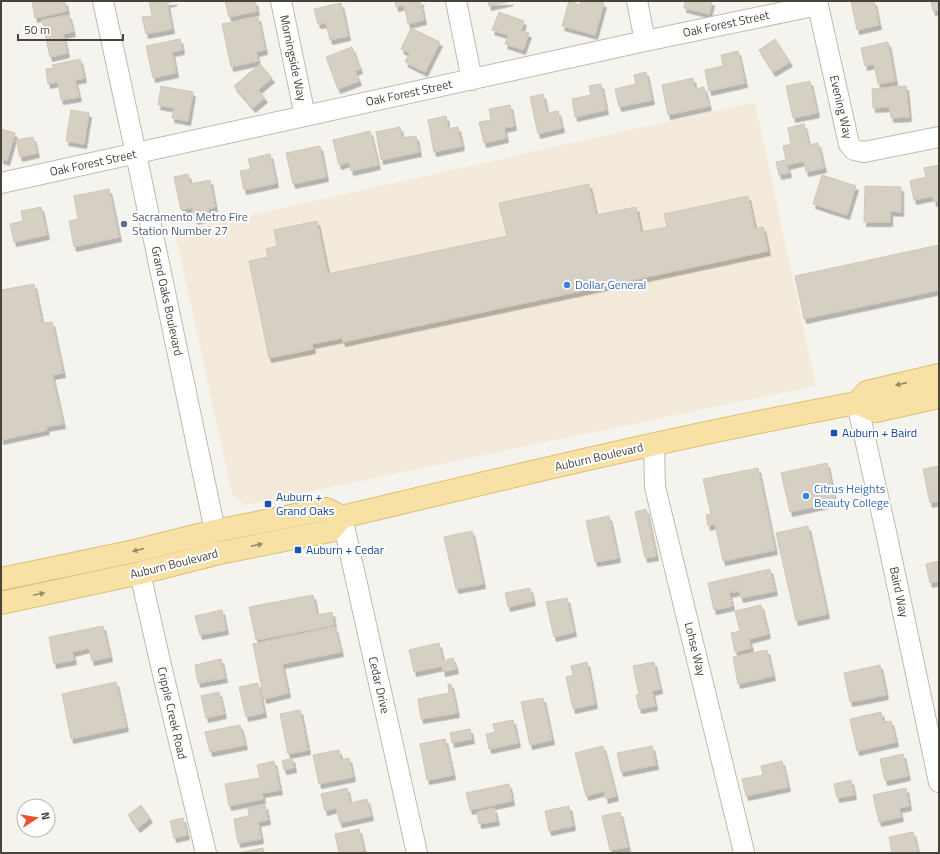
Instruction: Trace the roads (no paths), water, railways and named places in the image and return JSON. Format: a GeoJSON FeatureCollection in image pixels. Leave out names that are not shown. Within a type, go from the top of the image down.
{"type":"FeatureCollection","features":[{"type":"Feature","properties":{"kind":"main road","name":"Auburn Boulevard"},"geometry":{"type":"LineString","coordinates":[[1,602],[140,573],[219,553],[330,531],[342,517],[554,466],[857,403],[867,392],[939,375]]}},
{"type":"Feature","properties":{"kind":"main road"},"geometry":{"type":"LineString","coordinates":[[857,403],[876,411],[939,397]]}},
{"type":"Feature","properties":{"kind":"main road","name":"Auburn Boulevard"},"geometry":{"type":"LineString","coordinates":[[1,579],[135,551],[215,531],[326,509],[342,517]]}},
{"type":"Feature","properties":{"kind":"street","name":"Grand Oaks Boulevard"},"geometry":{"type":"LineString","coordinates":[[103,1],[215,531]]}},
{"type":"Feature","properties":{"kind":"street","name":"Morningside Way"},"geometry":{"type":"LineString","coordinates":[[281,1],[305,116]]}},
{"type":"Feature","properties":{"kind":"street"},"geometry":{"type":"LineString","coordinates":[[456,1],[472,80]]}},
{"type":"Feature","properties":{"kind":"street"},"geometry":{"type":"LineString","coordinates":[[637,1],[645,41]]}},
{"type":"Feature","properties":{"kind":"street","name":"Oak Forest Street"},"geometry":{"type":"LineString","coordinates":[[1,183],[818,3]]}},
{"type":"Feature","properties":{"kind":"street","name":"Evening Way"},"geometry":{"type":"LineString","coordinates":[[818,3],[849,144],[854,150],[864,152],[939,137]]}},
{"type":"Feature","properties":{"kind":"street","name":"Baird Way"},"geometry":{"type":"LineString","coordinates":[[857,403],[939,782]]}},
{"type":"Feature","properties":{"kind":"street","name":"Lohse Way"},"geometry":{"type":"LineString","coordinates":[[654,444],[656,487],[744,852]]}},
{"type":"Feature","properties":{"kind":"street","name":"Cedar Drive"},"geometry":{"type":"LineString","coordinates":[[342,517],[417,853]]}},
{"type":"Feature","properties":{"kind":"street","name":"Cripple Creek Road"},"geometry":{"type":"LineString","coordinates":[[140,573],[206,853]]}},
{"type":"Feature","properties":{"kind":"place","name":"Sacramento Metro Fire Station Number 27"},"geometry":{"type":"Point","coordinates":[124,224]}},
{"type":"Feature","properties":{"kind":"place","name":"Dollar General"},"geometry":{"type":"Point","coordinates":[567,285]}},
{"type":"Feature","properties":{"kind":"place","name":"Auburn + Baird"},"geometry":{"type":"Point","coordinates":[834,433]}},
{"type":"Feature","properties":{"kind":"place","name":"Citrus Heights Beauty College"},"geometry":{"type":"Point","coordinates":[806,496]}},
{"type":"Feature","properties":{"kind":"place","name":"Auburn + Grand Oaks"},"geometry":{"type":"Point","coordinates":[268,504]}},
{"type":"Feature","properties":{"kind":"place","name":"Auburn + Cedar"},"geometry":{"type":"Point","coordinates":[298,550]}}]}
